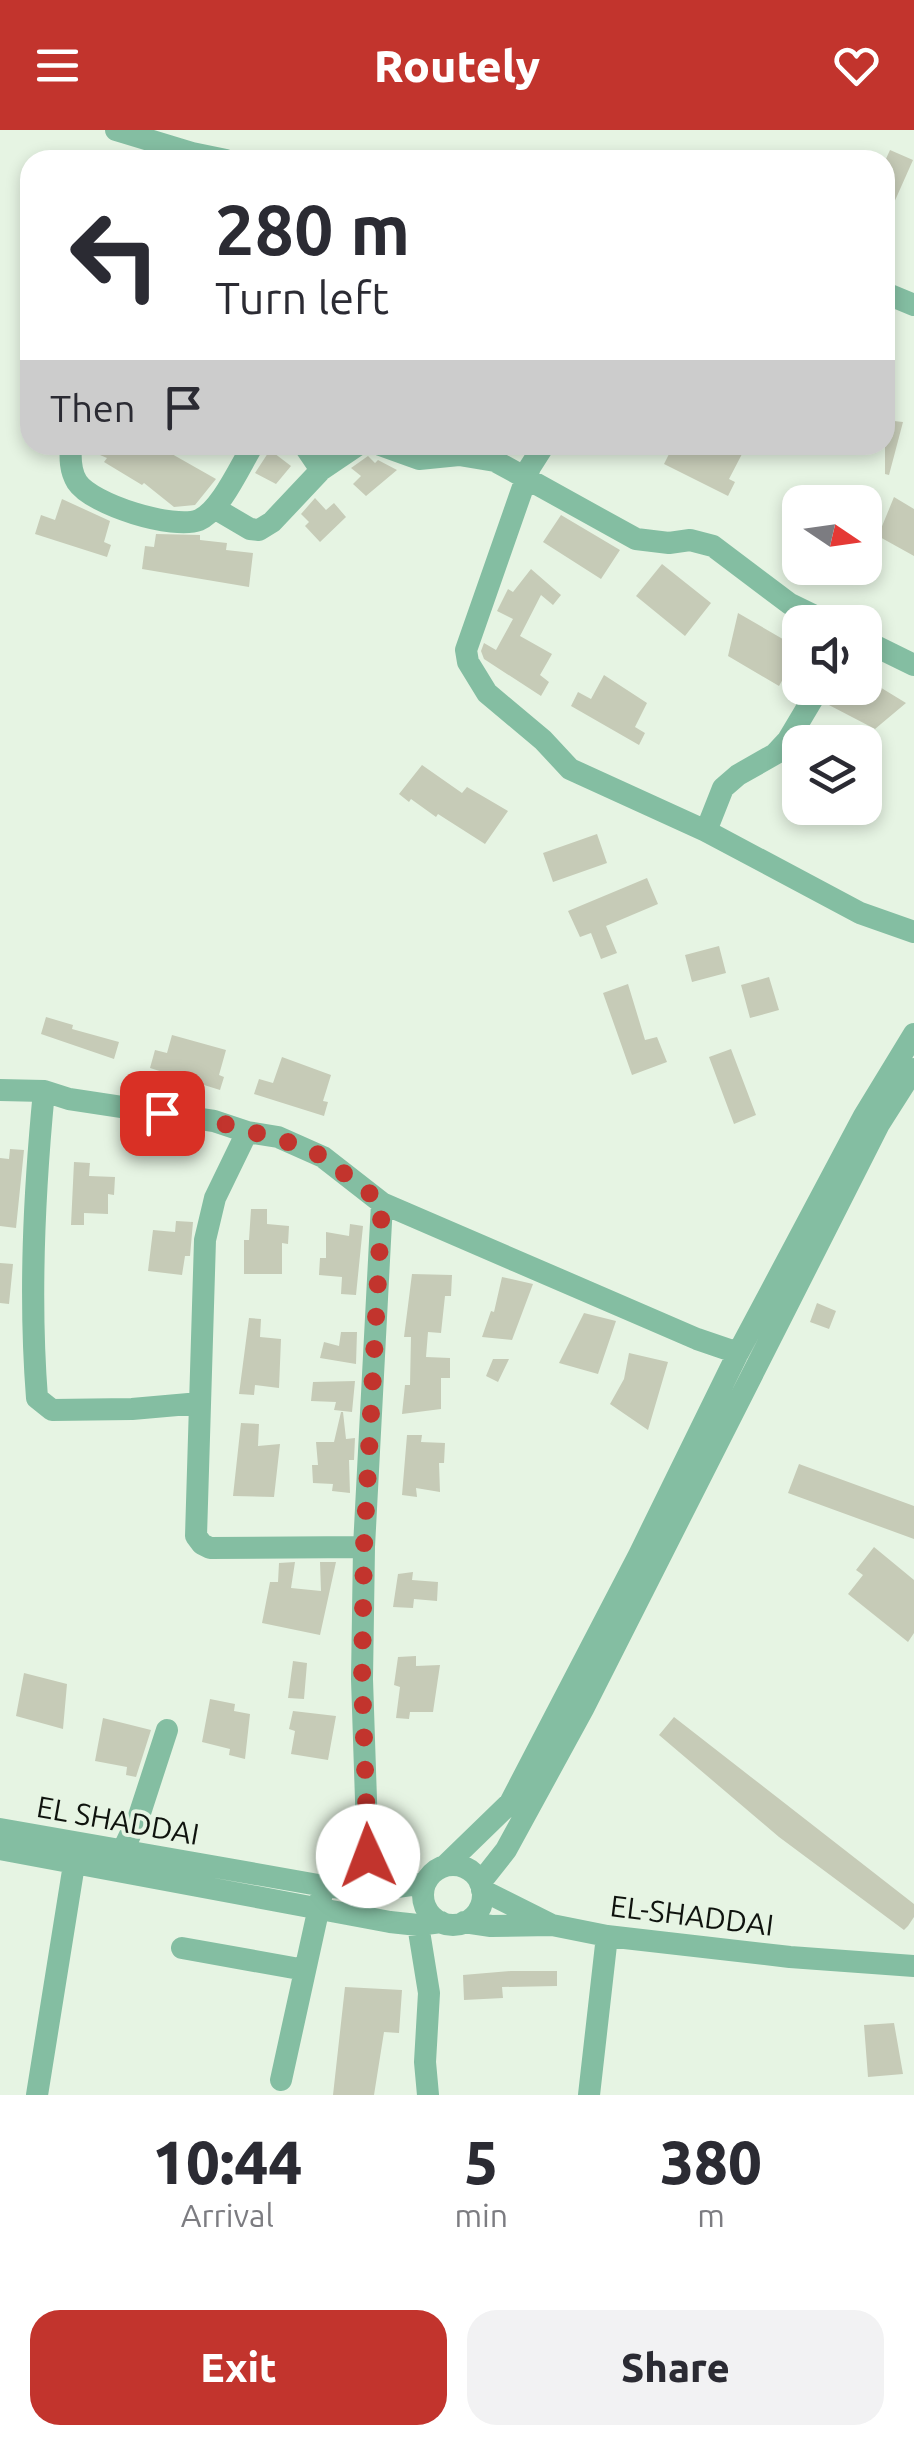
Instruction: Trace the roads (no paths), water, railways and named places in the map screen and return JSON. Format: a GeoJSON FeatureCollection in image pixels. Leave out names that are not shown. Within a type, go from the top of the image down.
{"type":"FeatureCollection","features":[{"type":"Feature","properties":{"kind":"street"},"geometry":{"type":"LineString","coordinates":[[116,130],[140,149]]}},
{"type":"Feature","properties":{"kind":"street"},"geometry":{"type":"LineString","coordinates":[[70,455],[78,484],[104,504],[170,521],[197,521],[216,509],[247,455]]}},
{"type":"Feature","properties":{"kind":"street"},"geometry":{"type":"LineString","coordinates":[[311,455],[321,470]]}},
{"type":"Feature","properties":{"kind":"street"},"geometry":{"type":"LineString","coordinates":[[216,509],[250,530],[259,530],[272,522],[321,470],[343,455]]}},
{"type":"Feature","properties":{"kind":"street"},"geometry":{"type":"LineString","coordinates":[[408,455],[419,459],[459,455],[495,461],[636,538],[669,543],[690,540],[713,546],[792,605]]}},
{"type":"Feature","properties":{"kind":"street"},"geometry":{"type":"LineString","coordinates":[[539,455],[526,478],[466,650],[468,662],[487,693],[543,740],[570,769],[706,831],[860,913],[914,932]]}},
{"type":"Feature","properties":{"kind":"street"},"geometry":{"type":"LineString","coordinates":[[882,650],[914,666]]}},
{"type":"Feature","properties":{"kind":"street"},"geometry":{"type":"LineString","coordinates":[[706,831],[723,788],[775,754],[810,705]]}},
{"type":"Feature","properties":{"kind":"street"},"geometry":{"type":"LineString","coordinates":[[441,1923],[424,1902],[426,1883],[510,1804],[648,1560],[914,1034]]}},
{"type":"Feature","properties":{"kind":"street"},"geometry":{"type":"LineString","coordinates":[[441,1923],[479,1909],[481,1886],[506,1850],[575,1725],[738,1353],[872,1120],[914,1069]]}},
{"type":"Feature","properties":{"kind":"street"},"geometry":{"type":"LineString","coordinates":[[0,1090],[44,1091],[214,1121],[278,1137],[323,1157],[382,1203],[697,1339],[738,1353]]}},
{"type":"Feature","properties":{"kind":"street"},"geometry":{"type":"LineString","coordinates":[[44,1091],[30,1316],[37,1398],[52,1410],[200,1403]]}},
{"type":"Feature","properties":{"kind":"street"},"geometry":{"type":"LineString","coordinates":[[248,1132],[215,1198],[206,1240],[196,1536],[210,1548],[364,1546]]}},
{"type":"Feature","properties":{"kind":"street"},"geometry":{"type":"LineString","coordinates":[[370,1891],[362,1679],[364,1546],[382,1203]]}},
{"type":"Feature","properties":{"kind":"street"},"geometry":{"type":"LineString","coordinates":[[122,1852],[139,1816],[167,1730]]}},
{"type":"Feature","properties":{"kind":"street","name":"EL SHADDAI"},"geometry":{"type":"LineString","coordinates":[[0,1829],[76,1853],[122,1852],[226,1870],[321,1897]]}},
{"type":"Feature","properties":{"kind":"street"},"geometry":{"type":"LineString","coordinates":[[0,1850],[76,1853],[321,1897],[426,1883]]}},
{"type":"Feature","properties":{"kind":"street"},"geometry":{"type":"LineString","coordinates":[[37,2095],[76,1853]]}},
{"type":"Feature","properties":{"kind":"street"},"geometry":{"type":"LineString","coordinates":[[445,1866],[470,1870],[481,1886],[552,1925]]}},
{"type":"Feature","properties":{"kind":"street"},"geometry":{"type":"LineString","coordinates":[[282,2080],[321,1897]]}},
{"type":"Feature","properties":{"kind":"street","name":"EL-SHADDAI"},"geometry":{"type":"LineString","coordinates":[[321,1897],[441,1923],[552,1925],[607,1936],[790,1957],[914,1966]]}},
{"type":"Feature","properties":{"kind":"street"},"geometry":{"type":"LineString","coordinates":[[428,2095],[425,2062],[429,1993],[441,1923]]}},
{"type":"Feature","properties":{"kind":"street"},"geometry":{"type":"LineString","coordinates":[[588,2095],[607,1936]]}},
{"type":"Feature","properties":{"kind":"street"},"geometry":{"type":"LineString","coordinates":[[182,1948],[306,1970]]}}]}
